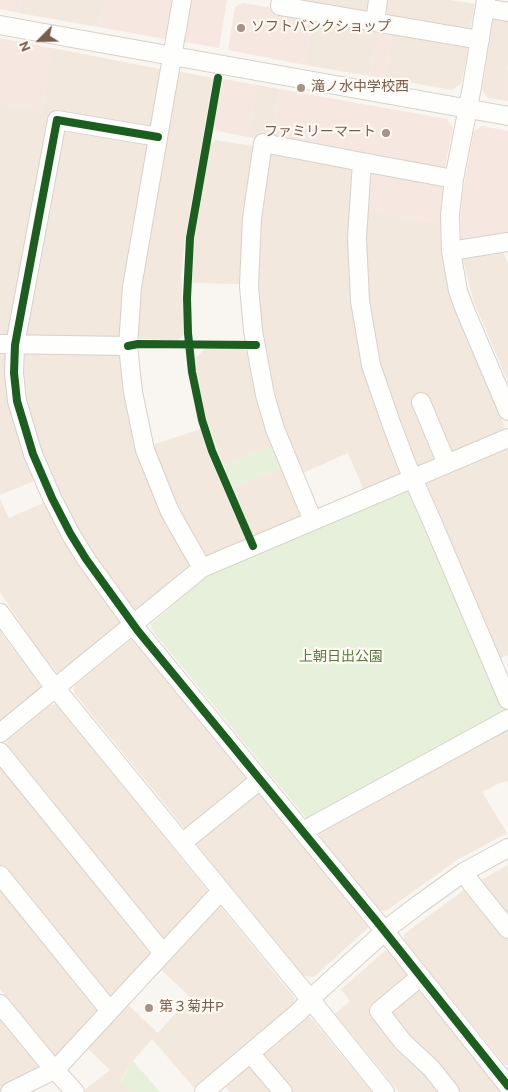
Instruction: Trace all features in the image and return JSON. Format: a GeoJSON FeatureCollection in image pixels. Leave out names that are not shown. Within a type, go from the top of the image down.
{"type":"FeatureCollection","features":[{"type":"Feature","properties":{"kind":"street"},"geometry":{"type":"LineString","coordinates":[[182,0],[132,287],[128,346],[133,392],[145,450],[170,512],[202,568]]}},
{"type":"Feature","properties":{"kind":"street"},"geometry":{"type":"LineString","coordinates":[[281,0],[280,6],[480,40]]}},
{"type":"Feature","properties":{"kind":"street"},"geometry":{"type":"LineString","coordinates":[[375,22],[378,0]]}},
{"type":"Feature","properties":{"kind":"street"},"geometry":{"type":"LineString","coordinates":[[508,12],[486,4],[454,179],[450,214],[451,251],[457,283],[465,310],[508,411]]}},
{"type":"Feature","properties":{"kind":"street"},"geometry":{"type":"LineString","coordinates":[[0,25],[508,116]]}},
{"type":"Feature","properties":{"kind":"street"},"geometry":{"type":"LineString","coordinates":[[158,137],[56,120],[8,344],[17,402],[43,477],[70,533],[86,558],[135,624],[138,631],[385,932],[508,1086]]}},
{"type":"Feature","properties":{"kind":"street"},"geometry":{"type":"LineString","coordinates":[[313,521],[275,429],[265,395],[248,286],[250,232],[263,143],[454,179]]}},
{"type":"Feature","properties":{"kind":"street"},"geometry":{"type":"LineString","coordinates":[[362,162],[357,238],[360,301],[371,365],[394,432],[508,700]]}},
{"type":"Feature","properties":{"kind":"street"},"geometry":{"type":"LineString","coordinates":[[451,251],[508,242]]}},
{"type":"Feature","properties":{"kind":"street"},"geometry":{"type":"LineString","coordinates":[[8,344],[128,346]]}},
{"type":"Feature","properties":{"kind":"street"},"geometry":{"type":"LineString","coordinates":[[421,402],[446,464]]}},
{"type":"Feature","properties":{"kind":"street"},"geometry":{"type":"LineString","coordinates":[[0,734],[202,568],[508,438]]}},
{"type":"Feature","properties":{"kind":"street"},"geometry":{"type":"LineString","coordinates":[[0,614],[56,688],[385,1092]]}},
{"type":"Feature","properties":{"kind":"street"},"geometry":{"type":"LineString","coordinates":[[302,831],[508,719]]}},
{"type":"Feature","properties":{"kind":"street"},"geometry":{"type":"LineString","coordinates":[[0,752],[163,953]]}},
{"type":"Feature","properties":{"kind":"street"},"geometry":{"type":"LineString","coordinates":[[182,843],[260,780]]}},
{"type":"Feature","properties":{"kind":"street"},"geometry":{"type":"LineString","coordinates":[[216,1088],[250,1052],[300,1011],[310,999],[393,924],[464,872],[508,848]]}},
{"type":"Feature","properties":{"kind":"street"},"geometry":{"type":"LineString","coordinates":[[464,872],[508,928]]}},
{"type":"Feature","properties":{"kind":"street"},"geometry":{"type":"LineString","coordinates":[[0,875],[110,1011]]}},
{"type":"Feature","properties":{"kind":"street"},"geometry":{"type":"LineString","coordinates":[[10,1092],[56,1069],[221,891]]}},
{"type":"Feature","properties":{"kind":"street"},"geometry":{"type":"LineString","coordinates":[[420,977],[379,1011],[403,1042],[431,1068],[450,1092]]}},
{"type":"Feature","properties":{"kind":"street"},"geometry":{"type":"LineString","coordinates":[[0,1004],[75,1092]]}},
{"type":"Feature","properties":{"kind":"street"},"geometry":{"type":"LineString","coordinates":[[250,1052],[282,1092]]}},
{"type":"Feature","properties":{"kind":"shaded area"},"geometry":{"type":"Polygon","coordinates":[[[0,0],[22,0],[19,13],[0,9],[0,0]]]}},
{"type":"Feature","properties":{"kind":"shaded area"},"geometry":{"type":"Polygon","coordinates":[[[22,0],[103,0],[98,27],[19,13],[22,0]]]}},
{"type":"Feature","properties":{"kind":"shaded area"},"geometry":{"type":"Polygon","coordinates":[[[103,0],[177,0],[170,40],[98,27],[103,0]]]}},
{"type":"Feature","properties":{"kind":"shaded area"},"geometry":{"type":"Polygon","coordinates":[[[186,0],[227,0],[219,48],[179,41],[186,0]]]}},
{"type":"Feature","properties":{"kind":"shaded area"},"geometry":{"type":"Polygon","coordinates":[[[288,0],[374,0],[371,19],[288,0]]]}},
{"type":"Feature","properties":{"kind":"shaded area"},"geometry":{"type":"Polygon","coordinates":[[[383,0],[450,0],[475,4],[470,30],[385,20],[381,13],[383,0]]]}},
{"type":"Feature","properties":{"kind":"shaded area"},"geometry":{"type":"Polygon","coordinates":[[[243,3],[314,15],[305,65],[228,50],[235,7],[243,3]]]}},
{"type":"Feature","properties":{"kind":"shaded area"},"geometry":{"type":"Polygon","coordinates":[[[314,15],[377,27],[369,76],[305,65],[314,15]]]}},
{"type":"Feature","properties":{"kind":"shaded area"},"geometry":{"type":"Polygon","coordinates":[[[501,15],[508,16],[508,64],[502,100],[488,98],[482,90],[493,20],[501,15]]]}},
{"type":"Feature","properties":{"kind":"shaded area"},"geometry":{"type":"Polygon","coordinates":[[[377,27],[393,29],[385,78],[369,76],[377,27]]]}},
{"type":"Feature","properties":{"kind":"shaded area"},"geometry":{"type":"Polygon","coordinates":[[[393,29],[463,41],[468,49],[461,84],[452,90],[385,78],[393,29]]]}},
{"type":"Feature","properties":{"kind":"shaded area"},"geometry":{"type":"Polygon","coordinates":[[[0,38],[52,48],[42,111],[0,103],[0,38]]]}},
{"type":"Feature","properties":{"kind":"shaded area"},"geometry":{"type":"Polygon","coordinates":[[[52,48],[165,70],[155,127],[149,131],[52,113],[8,338],[0,338],[0,103],[42,111],[52,48]]]}},
{"type":"Feature","properties":{"kind":"shaded area"},"geometry":{"type":"Polygon","coordinates":[[[508,64],[508,101],[502,100],[508,64]]]}},
{"type":"Feature","properties":{"kind":"shaded area"},"geometry":{"type":"Polygon","coordinates":[[[175,71],[213,78],[185,239],[181,276],[184,334],[178,340],[138,339],[134,334],[136,291],[175,71]]]}},
{"type":"Feature","properties":{"kind":"shaded area"},"geometry":{"type":"Polygon","coordinates":[[[223,79],[258,85],[248,137],[217,131],[214,124],[223,79]]]}},
{"type":"Feature","properties":{"kind":"shaded area"},"geometry":{"type":"Polygon","coordinates":[[[258,85],[279,89],[270,140],[248,137],[258,85]]]}},
{"type":"Feature","properties":{"kind":"shaded area"},"geometry":{"type":"Polygon","coordinates":[[[279,89],[447,119],[453,128],[445,167],[440,171],[270,140],[279,89]]]}},
{"type":"Feature","properties":{"kind":"shaded area"},"geometry":{"type":"Polygon","coordinates":[[[65,126],[147,141],[151,147],[124,336],[119,341],[27,340],[23,334],[59,131],[65,126]]]}},
{"type":"Feature","properties":{"kind":"shaded area"},"geometry":{"type":"Polygon","coordinates":[[[482,126],[508,131],[508,237],[466,244],[461,239],[462,195],[474,131],[482,126]]]}},
{"type":"Feature","properties":{"kind":"shaded area"},"geometry":{"type":"Polygon","coordinates":[[[216,140],[252,146],[256,153],[244,284],[192,283],[194,242],[210,145],[216,140]]]}},
{"type":"Feature","properties":{"kind":"shaded area"},"geometry":{"type":"Polygon","coordinates":[[[273,150],[351,165],[356,171],[352,229],[390,435],[402,477],[365,493],[348,453],[298,475],[277,420],[256,310],[255,236],[267,156],[273,150]]]}},
{"type":"Feature","properties":{"kind":"shaded area"},"geometry":{"type":"Polygon","coordinates":[[[376,170],[439,181],[443,190],[441,223],[364,210],[366,173],[376,170]]]}},
{"type":"Feature","properties":{"kind":"shaded area"},"geometry":{"type":"Polygon","coordinates":[[[364,210],[441,223],[443,263],[449,292],[467,340],[505,427],[503,434],[438,457],[436,464],[419,470],[412,464],[371,344],[364,210]]]}},
{"type":"Feature","properties":{"kind":"shaded area"},"geometry":{"type":"Polygon","coordinates":[[[501,247],[508,264],[508,382],[474,302],[463,260],[467,253],[501,247]]]}},
{"type":"Feature","properties":{"kind":"shaded area"},"geometry":{"type":"Polygon","coordinates":[[[205,349],[244,349],[253,359],[277,444],[224,466],[209,427],[201,399],[195,359],[205,349]]]}},
{"type":"Feature","properties":{"kind":"shaded area"},"geometry":{"type":"Polygon","coordinates":[[[0,350],[10,355],[39,479],[0,495],[0,350]]]}},
{"type":"Feature","properties":{"kind":"shaded area"},"geometry":{"type":"Polygon","coordinates":[[[25,350],[123,351],[125,374],[193,569],[134,613],[79,539],[27,420],[20,355],[25,350]]]}},
{"type":"Feature","properties":{"kind":"shaded area"},"geometry":{"type":"Polygon","coordinates":[[[201,429],[208,454],[245,538],[242,544],[204,561],[166,495],[149,446],[201,429]]]}},
{"type":"Feature","properties":{"kind":"shaded area"},"geometry":{"type":"Polygon","coordinates":[[[508,447],[508,655],[496,660],[423,489],[426,482],[508,447]]]}},
{"type":"Feature","properties":{"kind":"shaded area"},"geometry":{"type":"Polygon","coordinates":[[[285,466],[304,513],[301,520],[259,538],[253,536],[233,487],[285,466]]]}},
{"type":"Feature","properties":{"kind":"shaded area"},"geometry":{"type":"Polygon","coordinates":[[[0,499],[9,518],[48,501],[125,626],[58,674],[36,646],[0,592],[0,499]]]}},
{"type":"Feature","properties":{"kind":"shaded area"},"geometry":{"type":"Polygon","coordinates":[[[0,631],[41,687],[40,693],[0,727],[0,631]]]}},
{"type":"Feature","properties":{"kind":"shaded area"},"geometry":{"type":"Polygon","coordinates":[[[131,639],[139,640],[251,777],[186,830],[74,693],[74,686],[131,639]]]}},
{"type":"Feature","properties":{"kind":"shaded area"},"geometry":{"type":"Polygon","coordinates":[[[57,704],[207,890],[207,897],[167,941],[159,941],[3,749],[5,742],[50,705],[57,704]]]}},
{"type":"Feature","properties":{"kind":"shaded area"},"geometry":{"type":"Polygon","coordinates":[[[508,725],[508,781],[482,792],[507,833],[457,860],[386,911],[380,911],[319,835],[319,829],[508,725]]]}},
{"type":"Feature","properties":{"kind":"shaded area"},"geometry":{"type":"Polygon","coordinates":[[[0,759],[154,949],[154,956],[115,999],[105,999],[0,869],[0,759]]]}},
{"type":"Feature","properties":{"kind":"shaded area"},"geometry":{"type":"Polygon","coordinates":[[[260,789],[368,921],[368,928],[314,977],[304,976],[195,843],[260,789]]]}},
{"type":"Feature","properties":{"kind":"shaded area"},"geometry":{"type":"Polygon","coordinates":[[[508,865],[508,920],[480,886],[481,880],[508,865]]]}},
{"type":"Feature","properties":{"kind":"shaded area"},"geometry":{"type":"Polygon","coordinates":[[[0,882],[102,1006],[101,1015],[61,1056],[55,1056],[0,989],[0,882]]]}},
{"type":"Feature","properties":{"kind":"shaded area"},"geometry":{"type":"Polygon","coordinates":[[[464,890],[471,892],[508,937],[508,1065],[506,1066],[404,941],[404,934],[464,890]]]}},
{"type":"Feature","properties":{"kind":"shaded area"},"geometry":{"type":"Polygon","coordinates":[[[213,906],[220,906],[294,997],[294,1004],[196,1090],[152,1039],[133,1061],[120,1081],[129,1092],[82,1092],[110,1070],[84,1045],[125,1002],[158,1033],[190,997],[157,966],[213,906]]]}},
{"type":"Feature","properties":{"kind":"shaded area"},"geometry":{"type":"Polygon","coordinates":[[[385,951],[392,951],[412,974],[383,1003],[446,1092],[399,1092],[335,1014],[350,1001],[341,989],[385,951]]]}},
{"type":"Feature","properties":{"kind":"shaded area"},"geometry":{"type":"Polygon","coordinates":[[[421,986],[508,1092],[453,1092],[386,1009],[421,986]]]}},
{"type":"Feature","properties":{"kind":"shaded area"},"geometry":{"type":"Polygon","coordinates":[[[0,1011],[43,1063],[40,1072],[0,1091],[0,1011]]]}},
{"type":"Feature","properties":{"kind":"shaded area"},"geometry":{"type":"Polygon","coordinates":[[[302,1017],[310,1017],[372,1092],[288,1092],[260,1051],[302,1017]]]}},
{"type":"Feature","properties":{"kind":"shaded area"},"geometry":{"type":"Polygon","coordinates":[[[246,1062],[254,1064],[277,1092],[230,1092],[226,1087],[226,1079],[246,1062]]]}},
{"type":"Feature","properties":{"kind":"green space"},"geometry":{"type":"Polygon","coordinates":[[[277,444],[285,466],[233,487],[224,466],[277,444]]]}},
{"type":"Feature","properties":{"kind":"green space","name":"上朝日出公園"},"geometry":{"type":"Polygon","coordinates":[[[409,490],[414,493],[507,708],[505,715],[312,820],[306,818],[152,630],[151,624],[206,577],[409,490]]]}},
{"type":"Feature","properties":{"kind":"green space"},"geometry":{"type":"Polygon","coordinates":[[[133,1061],[160,1092],[129,1092],[120,1082],[133,1061]]]}},
{"type":"Feature","properties":{"kind":"cycle path"},"geometry":{"type":"LineString","coordinates":[[218,78],[190,238],[187,298],[188,333],[192,372],[202,420],[212,451],[253,546]]}},
{"type":"Feature","properties":{"kind":"cycle path"},"geometry":{"type":"LineString","coordinates":[[158,137],[57,120],[15,345],[14,373],[17,401],[33,454],[70,533],[86,559],[138,631],[378,923],[508,1086]]}},
{"type":"Feature","properties":{"kind":"cycle path"},"geometry":{"type":"LineString","coordinates":[[128,346],[138,344],[256,345]]}},
{"type":"Feature","properties":{"kind":"place","name":"ソフトバンクショップ"},"geometry":{"type":"Point","coordinates":[241,28]}},
{"type":"Feature","properties":{"kind":"place","name":"滝ノ水中学校西"},"geometry":{"type":"Point","coordinates":[301,88]}},
{"type":"Feature","properties":{"kind":"place","name":"ファミリーマート"},"geometry":{"type":"Point","coordinates":[386,133]}},
{"type":"Feature","properties":{"kind":"place","name":"第３菊井P"},"geometry":{"type":"Point","coordinates":[149,1008]}}]}
